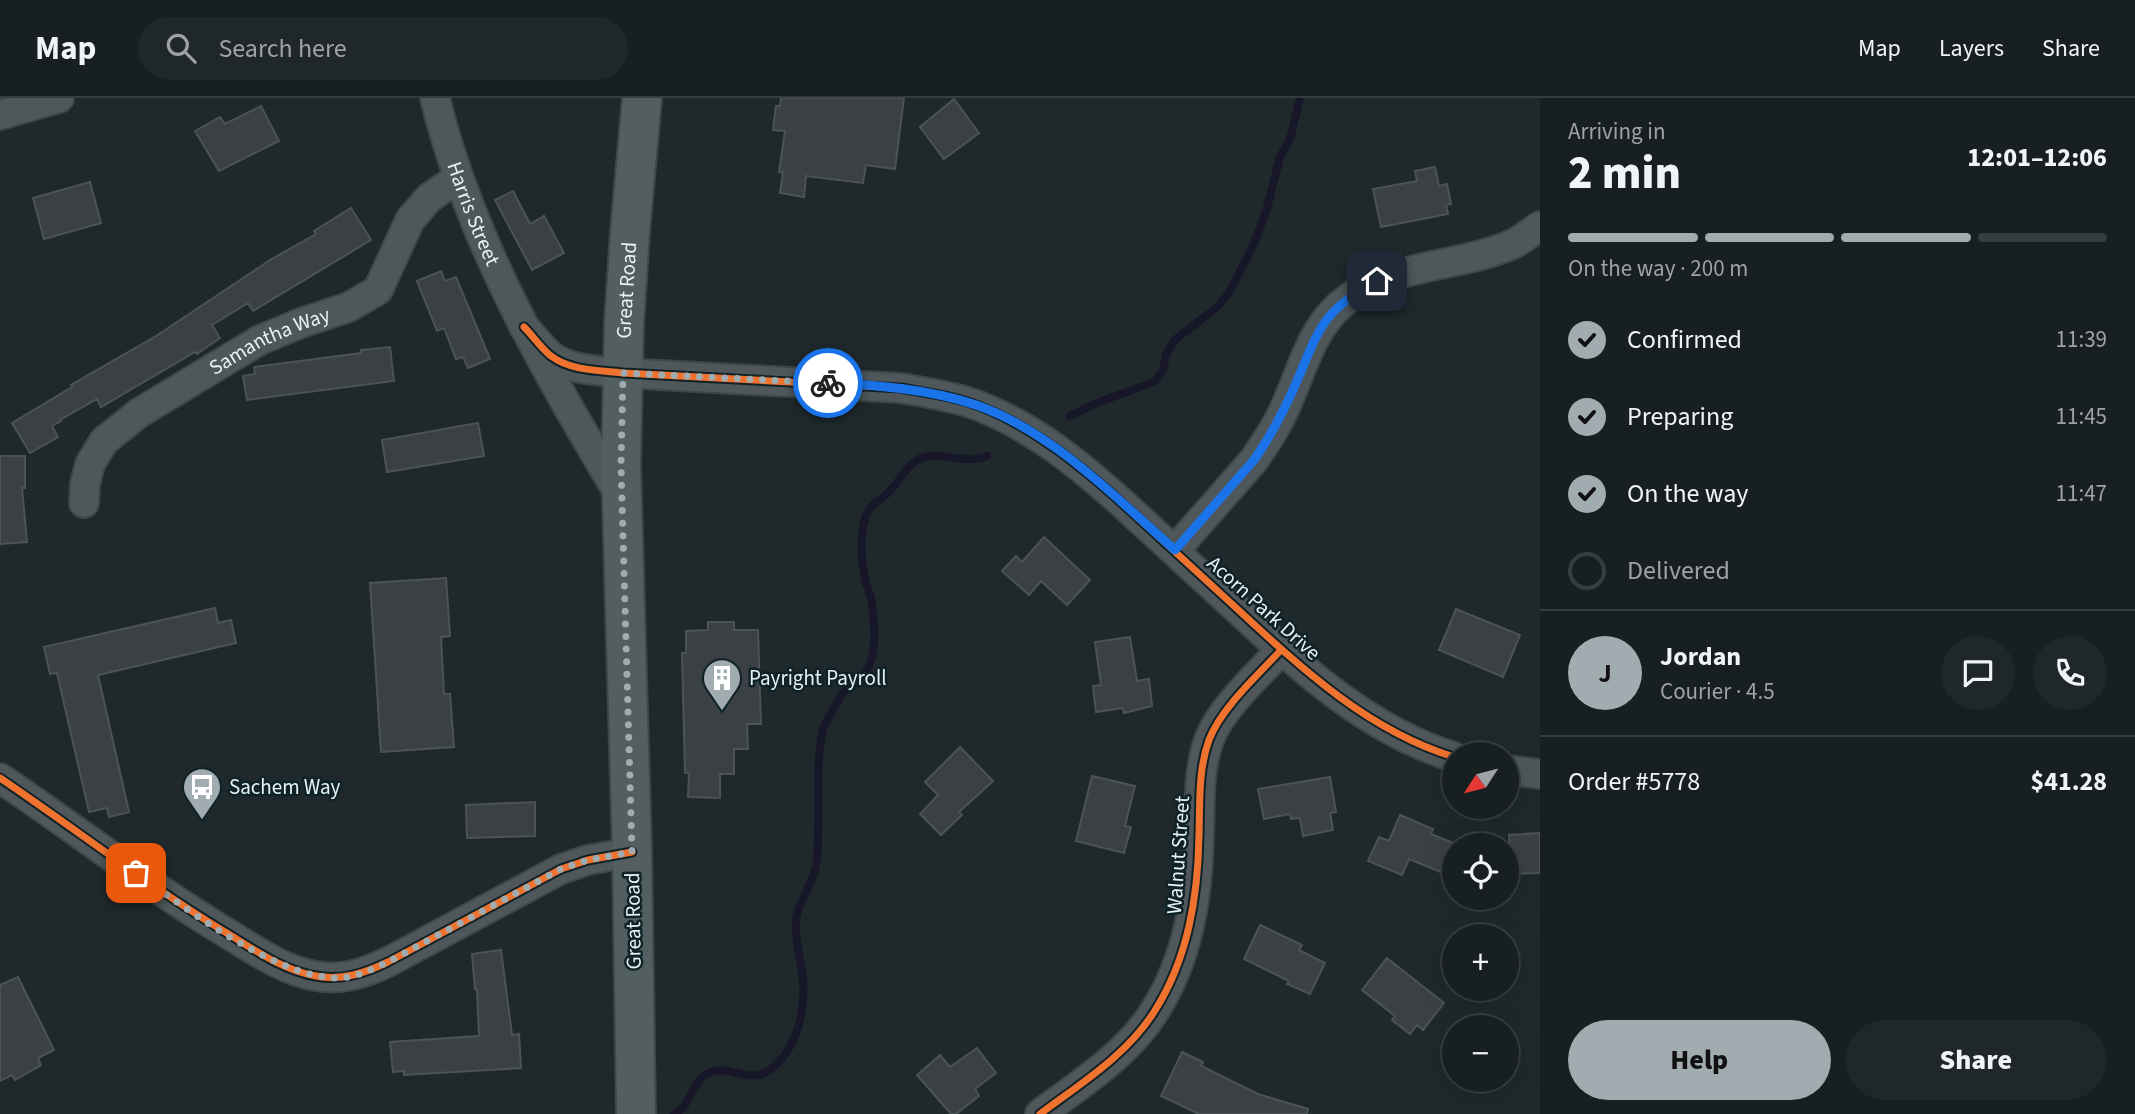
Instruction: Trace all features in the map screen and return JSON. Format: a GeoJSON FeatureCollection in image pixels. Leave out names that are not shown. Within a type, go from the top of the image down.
{"type":"FeatureCollection","features":[{"type":"Feature","properties":{"kind":"main road","name":"Great Road"},"geometry":{"type":"LineString","coordinates":[[636,1114],[623,500],[623,373],[630,232],[642,98]]}},
{"type":"Feature","properties":{"kind":"street"},"geometry":{"type":"LineString","coordinates":[[0,115],[58,98]]}},
{"type":"Feature","properties":{"kind":"street","name":"Harris Street"},"geometry":{"type":"LineString","coordinates":[[435,98],[458,178],[488,256],[565,403],[623,500]]}},
{"type":"Feature","properties":{"kind":"street","name":"Samantha Way"},"geometry":{"type":"LineString","coordinates":[[84,502],[90,464],[104,441],[139,413],[260,340],[349,306],[377,290],[410,220],[429,198],[458,178]]}},
{"type":"Feature","properties":{"kind":"street"},"geometry":{"type":"LineString","coordinates":[[1175,550],[1265,444],[1283,412],[1322,325],[1338,307],[1377,281],[1496,250],[1517,242],[1540,226]]}},
{"type":"Feature","properties":{"kind":"street","name":"Harris Street"},"geometry":{"type":"LineString","coordinates":[[524,327],[550,355],[564,363],[578,368],[623,373]]}},
{"type":"Feature","properties":{"kind":"street","name":"Acorn Park Drive"},"geometry":{"type":"LineString","coordinates":[[623,373],[901,388],[978,405],[1039,437],[1097,480],[1282,650],[1359,712],[1442,753]]}},
{"type":"Feature","properties":{"kind":"street","name":"Walnut Street"},"geometry":{"type":"LineString","coordinates":[[1040,1114],[1123,1049],[1154,1012],[1167,989],[1192,921],[1199,862],[1201,782],[1209,740],[1219,720],[1282,650]]}},
{"type":"Feature","properties":{"kind":"street"},"geometry":{"type":"LineString","coordinates":[[1519,771],[1540,774]]}},
{"type":"Feature","properties":{"kind":"street"},"geometry":{"type":"LineString","coordinates":[[0,778],[210,923],[266,957],[291,969],[315,976],[340,978],[365,973],[561,869],[588,860],[632,852]]}},
{"type":"Feature","properties":{"kind":"building"},"geometry":{"type":"Polygon","coordinates":[[[781,98],[904,98],[895,169],[866,165],[863,183],[806,176],[804,197],[780,193],[783,172],[779,172],[785,131],[773,130],[776,106],[780,106],[781,98]]]}},
{"type":"Feature","properties":{"kind":"building"},"geometry":{"type":"Polygon","coordinates":[[[954,99],[979,133],[944,159],[920,127],[954,99]]]}},
{"type":"Feature","properties":{"kind":"building"},"geometry":{"type":"Polygon","coordinates":[[[261,106],[279,141],[219,171],[195,131],[220,117],[225,124],[261,106]]]}},
{"type":"Feature","properties":{"kind":"building"},"geometry":{"type":"Polygon","coordinates":[[[1435,167],[1439,186],[1447,184],[1451,204],[1446,205],[1448,214],[1381,227],[1373,189],[1417,181],[1415,171],[1435,167]]]}},
{"type":"Feature","properties":{"kind":"building"},"geometry":{"type":"Polygon","coordinates":[[[90,182],[101,223],[44,239],[33,198],[90,182]]]}},
{"type":"Feature","properties":{"kind":"building"},"geometry":{"type":"Polygon","coordinates":[[[513,191],[530,224],[544,216],[564,253],[532,270],[495,200],[513,191]]]}},
{"type":"Feature","properties":{"kind":"building"},"geometry":{"type":"Polygon","coordinates":[[[351,208],[371,240],[253,311],[248,303],[212,325],[220,338],[197,354],[195,352],[101,407],[97,399],[60,420],[52,426],[58,437],[30,453],[12,423],[156,336],[270,260],[316,234],[314,231],[351,208]]]}},
{"type":"Feature","properties":{"kind":"building"},"geometry":{"type":"Polygon","coordinates":[[[441,271],[445,281],[456,277],[490,359],[468,368],[463,357],[456,359],[444,328],[437,331],[417,281],[441,271]]]}},
{"type":"Feature","properties":{"kind":"building"},"geometry":{"type":"Polygon","coordinates":[[[390,347],[394,381],[247,400],[243,376],[255,374],[254,367],[390,347]]]}},
{"type":"Feature","properties":{"kind":"building"},"geometry":{"type":"Polygon","coordinates":[[[478,423],[484,456],[387,472],[382,440],[478,423]]]}},
{"type":"Feature","properties":{"kind":"building"},"geometry":{"type":"Polygon","coordinates":[[[0,456],[25,456],[25,488],[22,488],[27,542],[0,544],[0,456]]]}},
{"type":"Feature","properties":{"kind":"building"},"geometry":{"type":"Polygon","coordinates":[[[1044,537],[1090,580],[1067,605],[1041,581],[1029,595],[1002,571],[1016,556],[1022,562],[1044,537]]]}},
{"type":"Feature","properties":{"kind":"building"},"geometry":{"type":"Polygon","coordinates":[[[446,578],[450,636],[441,637],[444,694],[450,694],[454,747],[381,752],[370,583],[446,578]]]}},
{"type":"Feature","properties":{"kind":"building"},"geometry":{"type":"Polygon","coordinates":[[[215,608],[218,623],[231,620],[236,643],[98,675],[129,812],[109,817],[107,808],[89,812],[57,673],[50,674],[44,647],[215,608]]]}},
{"type":"Feature","properties":{"kind":"building"},"geometry":{"type":"Polygon","coordinates":[[[1456,609],[1520,635],[1503,677],[1439,650],[1456,609]]]}},
{"type":"Feature","properties":{"kind":"building","name":"Payright Payroll"},"geometry":{"type":"Polygon","coordinates":[[[708,622],[734,622],[734,630],[758,630],[761,724],[747,724],[748,749],[734,749],[734,774],[720,774],[720,798],[688,797],[689,773],[685,773],[682,653],[686,653],[686,631],[708,630],[708,622]]]}},
{"type":"Feature","properties":{"kind":"building"},"geometry":{"type":"Polygon","coordinates":[[[1130,637],[1137,681],[1149,679],[1152,706],[1124,713],[1123,708],[1096,712],[1093,686],[1101,685],[1095,642],[1130,637]]]}},
{"type":"Feature","properties":{"kind":"building"},"geometry":{"type":"Polygon","coordinates":[[[960,747],[993,781],[959,812],[962,815],[941,835],[920,814],[938,795],[925,782],[960,747]]]}},
{"type":"Feature","properties":{"kind":"building"},"geometry":{"type":"Polygon","coordinates":[[[1092,776],[1135,786],[1125,826],[1131,827],[1124,853],[1076,841],[1092,776]]]}},
{"type":"Feature","properties":{"kind":"building"},"geometry":{"type":"Polygon","coordinates":[[[1330,777],[1336,812],[1330,813],[1333,830],[1303,836],[1300,818],[1291,819],[1290,814],[1264,819],[1258,789],[1330,777]]]}},
{"type":"Feature","properties":{"kind":"building"},"geometry":{"type":"Polygon","coordinates":[[[535,802],[535,836],[467,838],[466,805],[535,802]]]}},
{"type":"Feature","properties":{"kind":"building"},"geometry":{"type":"Polygon","coordinates":[[[1400,815],[1433,829],[1431,834],[1442,838],[1442,873],[1409,859],[1402,875],[1368,861],[1379,837],[1389,841],[1400,815]]]}},
{"type":"Feature","properties":{"kind":"building"},"geometry":{"type":"Polygon","coordinates":[[[1540,833],[1540,873],[1519,874],[1519,834],[1540,833]]]}},
{"type":"Feature","properties":{"kind":"building"},"geometry":{"type":"Polygon","coordinates":[[[1260,925],[1302,945],[1299,950],[1325,963],[1310,994],[1244,959],[1260,925]]]}},
{"type":"Feature","properties":{"kind":"building"},"geometry":{"type":"Polygon","coordinates":[[[501,950],[512,1035],[519,1034],[521,1068],[404,1075],[404,1071],[393,1072],[390,1042],[479,1036],[472,954],[501,950]]]}},
{"type":"Feature","properties":{"kind":"building"},"geometry":{"type":"Polygon","coordinates":[[[1387,958],[1444,1003],[1423,1030],[1417,1025],[1410,1034],[1392,1020],[1395,1016],[1362,990],[1387,958]]]}},
{"type":"Feature","properties":{"kind":"building"},"geometry":{"type":"Polygon","coordinates":[[[18,977],[54,1050],[38,1058],[41,1065],[15,1080],[12,1075],[0,1081],[0,985],[18,977]]]}},
{"type":"Feature","properties":{"kind":"building"},"geometry":{"type":"Polygon","coordinates":[[[977,1048],[996,1073],[975,1089],[979,1096],[956,1114],[951,1114],[917,1075],[940,1055],[950,1067],[977,1048]]]}},
{"type":"Feature","properties":{"kind":"building"},"geometry":{"type":"Polygon","coordinates":[[[1182,1052],[1203,1062],[1201,1066],[1258,1094],[1308,1109],[1307,1114],[1199,1114],[1161,1096],[1182,1052]]]}},
{"type":"Feature","properties":{"kind":"waterway"},"geometry":{"type":"LineString","coordinates":[[1070,416],[1094,404],[1154,382],[1163,371],[1166,354],[1176,339],[1216,308],[1229,293],[1253,246],[1266,212],[1280,157],[1290,139],[1300,98]]}},
{"type":"Feature","properties":{"kind":"waterway"},"geometry":{"type":"LineString","coordinates":[[674,1114],[684,1106],[697,1083],[707,1074],[723,1070],[754,1076],[771,1069],[781,1060],[799,1025],[803,985],[796,940],[796,920],[817,862],[819,767],[823,729],[843,693],[867,669],[873,651],[872,604],[862,554],[863,527],[868,511],[919,459],[935,456],[970,459],[987,456]]}},
{"type":"Feature","properties":{"kind":"cycle path"},"geometry":{"type":"LineString","coordinates":[[524,327],[551,356],[567,365],[586,369],[901,388],[960,400],[999,415],[1037,436],[1090,475],[1283,651],[1335,694],[1392,730],[1442,752]]}},
{"type":"Feature","properties":{"kind":"cycle path"},"geometry":{"type":"LineString","coordinates":[[1040,1114],[1117,1055],[1143,1027],[1166,992],[1183,949],[1193,904],[1198,858],[1201,775],[1205,751],[1215,728],[1231,704],[1281,650]]}},
{"type":"Feature","properties":{"kind":"cycle path"},"geometry":{"type":"LineString","coordinates":[[0,778],[200,917],[271,960],[293,970],[326,977],[353,975],[371,970],[561,869],[588,860],[632,852]]}},
{"type":"Feature","properties":{"kind":"way so far"},"geometry":{"type":"LineString","coordinates":[[136,873],[266,957],[291,969],[315,976],[340,978],[365,973],[388,962],[561,869],[612,854],[632,852],[621,466],[623,373],[828,383]]}},
{"type":"Feature","properties":{"kind":"place","name":"Payright Payroll"},"geometry":{"type":"Point","coordinates":[722,712]}},
{"type":"Feature","properties":{"kind":"place","name":"Sachem Way"},"geometry":{"type":"Point","coordinates":[202,821]}},
{"type":"Feature","properties":{"kind":"route"},"geometry":{"type":"LineString","coordinates":[[828,383],[901,388],[978,405],[1039,437],[1069,459],[1097,480],[1175,550],[1254,460],[1275,429],[1322,325],[1338,307],[1377,281]]}}]}
